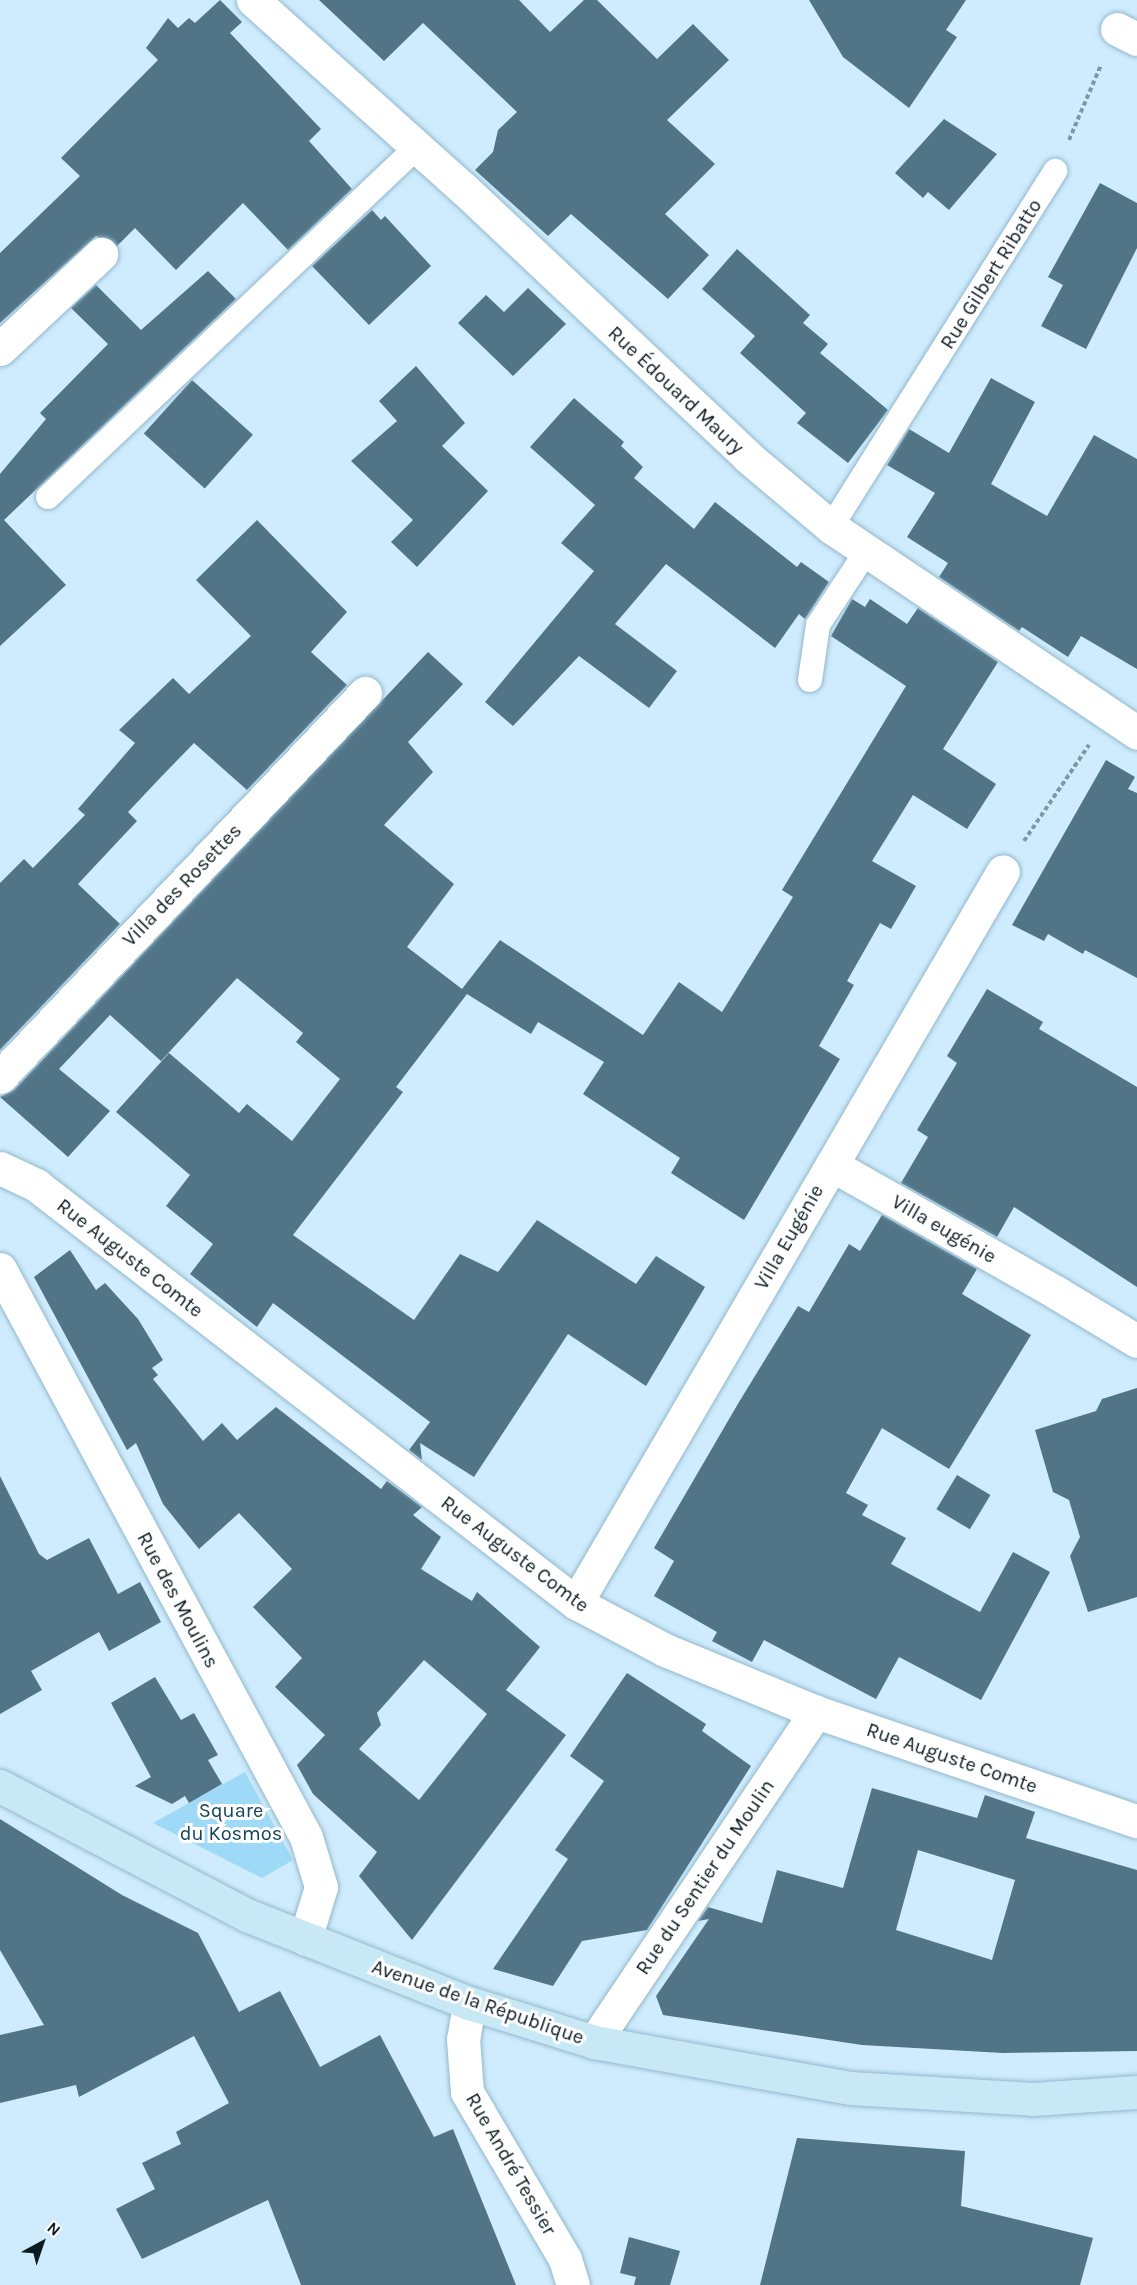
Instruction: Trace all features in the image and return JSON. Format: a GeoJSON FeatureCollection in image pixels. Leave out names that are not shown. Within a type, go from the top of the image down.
{"type":"FeatureCollection","features":[{"type":"Feature","properties":{"kind":"main road","name":"Avenue de la République"},"geometry":{"type":"LineString","coordinates":[[0,1786],[194,1890],[305,1939],[469,2003],[594,2043],[850,2088],[1033,2099],[1137,2092]]}},
{"type":"Feature","properties":{"kind":"street","name":"Rue Édouard Maury"},"geometry":{"type":"LineString","coordinates":[[253,0],[417,147],[748,457],[831,527],[1137,733]]}},
{"type":"Feature","properties":{"kind":"street"},"geometry":{"type":"LineString","coordinates":[[0,349],[101,254]]}},
{"type":"Feature","properties":{"kind":"street","name":"Villa des Rosettes"},"geometry":{"type":"LineString","coordinates":[[0,1077],[365,693]]}},
{"type":"Feature","properties":{"kind":"street","name":"Villa Eugénie"},"geometry":{"type":"LineString","coordinates":[[576,1603],[1003,871]]}},
{"type":"Feature","properties":{"kind":"street","name":"Villa eugénie"},"geometry":{"type":"LineString","coordinates":[[832,1165],[1137,1341]]}},
{"type":"Feature","properties":{"kind":"street","name":"Rue Auguste Comte"},"geometry":{"type":"LineString","coordinates":[[0,1167],[36,1185],[576,1603],[665,1650],[816,1712],[1137,1821]]}},
{"type":"Feature","properties":{"kind":"street","name":"Rue des Moulins"},"geometry":{"type":"LineString","coordinates":[[0,1269],[306,1837],[321,1887],[305,1939]]}},
{"type":"Feature","properties":{"kind":"street","name":"Rue du Sentier du Moulin"},"geometry":{"type":"LineString","coordinates":[[594,2043],[816,1712]]}},
{"type":"Feature","properties":{"kind":"street","name":"Rue André Tessier"},"geometry":{"type":"LineString","coordinates":[[469,2003],[463,2039],[467,2092],[565,2259],[573,2285]]}},
{"type":"Feature","properties":{"kind":"lane"},"geometry":{"type":"LineString","coordinates":[[48,496],[417,147]]}},
{"type":"Feature","properties":{"kind":"lane","name":"Rue Gilbert Ribatto"},"geometry":{"type":"LineString","coordinates":[[831,527],[1055,171]]}},
{"type":"Feature","properties":{"kind":"lane"},"geometry":{"type":"LineString","coordinates":[[810,680],[818,626],[866,552]]}},
{"type":"Feature","properties":{"kind":"path"},"geometry":{"type":"LineString","coordinates":[[1055,171],[1127,34]]}},
{"type":"Feature","properties":{"kind":"path"},"geometry":{"type":"LineString","coordinates":[[1003,871],[1110,715]]}},
{"type":"Feature","properties":{"kind":"green space","name":"Square du Kosmos"},"geometry":{"type":"Polygon","coordinates":[[[245,1772],[293,1860],[262,1878],[153,1823],[245,1772]]]}},
{"type":"Feature","properties":{"kind":"building"},"geometry":{"type":"Polygon","coordinates":[[[220,0],[242,22],[230,33],[321,129],[309,141],[352,189],[288,250],[243,203],[176,270],[135,228],[117,246],[96,236],[0,323],[0,253],[80,176],[61,158],[158,60],[146,48],[168,18],[178,28],[189,18],[195,23],[220,0]]]}},
{"type":"Feature","properties":{"kind":"building"},"geometry":{"type":"Polygon","coordinates":[[[319,0],[519,0],[550,32],[584,0],[597,0],[657,59],[693,24],[729,60],[667,120],[715,164],[665,214],[709,255],[668,299],[571,214],[548,236],[475,170],[493,152],[498,130],[517,112],[423,23],[384,61],[319,0]]]}},
{"type":"Feature","properties":{"kind":"building"},"geometry":{"type":"Polygon","coordinates":[[[809,0],[966,0],[946,30],[957,37],[909,108],[843,57],[809,0]]]}},
{"type":"Feature","properties":{"kind":"building"},"geometry":{"type":"Polygon","coordinates":[[[944,119],[997,154],[949,210],[928,192],[923,198],[895,173],[944,119]]]}},
{"type":"Feature","properties":{"kind":"building"},"geometry":{"type":"Polygon","coordinates":[[[1100,183],[1137,203],[1137,248],[1086,349],[1041,326],[1063,285],[1048,277],[1100,183]]]}},
{"type":"Feature","properties":{"kind":"building"},"geometry":{"type":"Polygon","coordinates":[[[372,210],[381,220],[385,216],[431,266],[369,325],[312,266],[372,210]]]}},
{"type":"Feature","properties":{"kind":"building"},"geometry":{"type":"Polygon","coordinates":[[[737,249],[810,315],[803,323],[828,344],[820,353],[888,410],[848,463],[797,423],[806,413],[740,353],[755,336],[702,289],[737,249]]]}},
{"type":"Feature","properties":{"kind":"building"},"geometry":{"type":"Polygon","coordinates":[[[208,271],[236,299],[4,520],[66,585],[0,646],[0,474],[46,419],[40,413],[108,344],[71,308],[96,285],[141,330],[208,271]]]}},
{"type":"Feature","properties":{"kind":"building"},"geometry":{"type":"Polygon","coordinates":[[[528,288],[566,324],[513,376],[458,323],[486,295],[504,312],[528,288]]]}},
{"type":"Feature","properties":{"kind":"building"},"geometry":{"type":"Polygon","coordinates":[[[416,366],[465,423],[442,446],[488,491],[417,567],[391,542],[413,520],[351,461],[397,421],[379,401],[416,366]]]}},
{"type":"Feature","properties":{"kind":"building"},"geometry":{"type":"Polygon","coordinates":[[[991,378],[1035,402],[991,484],[1047,516],[1094,435],[1137,459],[1137,669],[1081,636],[1068,657],[1022,627],[1019,631],[939,577],[948,563],[907,537],[935,493],[887,465],[909,429],[949,453],[991,378]]]}},
{"type":"Feature","properties":{"kind":"building"},"geometry":{"type":"Polygon","coordinates":[[[192,380],[253,435],[205,488],[144,434],[192,380]]]}},
{"type":"Feature","properties":{"kind":"building"},"geometry":{"type":"Polygon","coordinates":[[[574,398],[624,442],[621,446],[643,467],[634,478],[694,529],[715,502],[797,567],[801,562],[829,582],[805,619],[799,614],[775,648],[666,564],[615,624],[677,671],[649,708],[579,656],[513,726],[485,702],[594,571],[561,543],[595,505],[530,447],[574,398]]]}},
{"type":"Feature","properties":{"kind":"building"},"geometry":{"type":"Polygon","coordinates":[[[257,520],[347,612],[311,652],[347,685],[247,790],[194,743],[161,777],[128,812],[137,821],[78,884],[120,924],[0,1050],[0,883],[24,859],[33,868],[85,815],[78,809],[135,743],[119,730],[173,678],[189,694],[251,636],[196,580],[257,520]]]}},
{"type":"Feature","properties":{"kind":"building"},"geometry":{"type":"Polygon","coordinates":[[[852,599],[865,607],[870,599],[907,624],[918,608],[998,662],[943,749],[996,784],[967,829],[913,795],[872,861],[916,886],[891,929],[880,923],[847,981],[854,985],[819,1046],[840,1059],[744,1220],[671,1173],[680,1158],[583,1094],[604,1062],[538,1022],[531,1034],[467,994],[396,1087],[403,1092],[293,1235],[414,1320],[460,1254],[498,1272],[537,1220],[636,1284],[656,1256],[705,1287],[646,1386],[568,1334],[474,1477],[420,1443],[422,1460],[409,1450],[430,1422],[273,1303],[257,1327],[190,1274],[213,1244],[166,1206],[190,1175],[116,1112],[169,1053],[239,1113],[247,1104],[292,1141],[340,1079],[296,1042],[303,1033],[237,978],[161,1061],[110,1015],[59,1069],[110,1111],[68,1157],[0,1097],[14,1090],[428,652],[463,684],[408,742],[433,772],[384,825],[454,884],[407,947],[462,989],[500,940],[643,1035],[679,982],[722,1012],[793,897],[782,890],[906,686],[831,636],[852,599]]]}},
{"type":"Feature","properties":{"kind":"building"},"geometry":{"type":"Polygon","coordinates":[[[1106,760],[1135,777],[1128,789],[1137,793],[1137,978],[1085,950],[1083,954],[1048,934],[1044,941],[1012,925],[1106,760]]]}},
{"type":"Feature","properties":{"kind":"building"},"geometry":{"type":"Polygon","coordinates":[[[987,989],[1043,1022],[1039,1029],[1137,1087],[1137,1287],[1014,1207],[997,1237],[901,1183],[928,1137],[917,1130],[957,1063],[947,1056],[987,989]]]}},
{"type":"Feature","properties":{"kind":"building"},"geometry":{"type":"Polygon","coordinates":[[[882,1215],[977,1269],[962,1294],[1031,1335],[949,1469],[882,1428],[846,1493],[868,1505],[862,1515],[906,1538],[891,1564],[980,1612],[1013,1552],[1050,1572],[981,1700],[899,1657],[876,1699],[764,1640],[752,1662],[712,1641],[717,1632],[654,1596],[674,1561],[654,1548],[739,1402],[798,1306],[809,1312],[849,1244],[860,1251],[882,1215]]]}},
{"type":"Feature","properties":{"kind":"building"},"geometry":{"type":"Polygon","coordinates":[[[70,1250],[96,1290],[105,1283],[138,1319],[163,1360],[152,1368],[158,1375],[153,1379],[203,1441],[222,1423],[237,1440],[276,1407],[381,1489],[387,1481],[422,1507],[413,1515],[441,1537],[421,1569],[472,1601],[477,1592],[540,1647],[506,1690],[566,1735],[412,1940],[359,1876],[377,1852],[313,1794],[297,1765],[325,1735],[275,1687],[302,1658],[253,1607],[292,1569],[239,1513],[199,1549],[163,1504],[136,1443],[127,1450],[34,1277],[70,1250]],[[424,1660],[377,1713],[381,1725],[359,1749],[419,1800],[487,1714],[424,1660]]]}},
{"type":"Feature","properties":{"kind":"building"},"geometry":{"type":"Polygon","coordinates":[[[1137,1388],[1137,1597],[1088,1612],[1070,1556],[1080,1537],[1069,1500],[1053,1492],[1035,1430],[1096,1411],[1102,1399],[1137,1388]]]}},
{"type":"Feature","properties":{"kind":"building"},"geometry":{"type":"Polygon","coordinates":[[[957,1475],[990,1495],[970,1529],[936,1509],[957,1475]]]}},
{"type":"Feature","properties":{"kind":"building"},"geometry":{"type":"Polygon","coordinates":[[[0,1476],[39,1554],[47,1560],[89,1538],[118,1594],[140,1582],[161,1622],[109,1651],[99,1632],[31,1671],[42,1690],[0,1714],[0,1476]]]}},
{"type":"Feature","properties":{"kind":"building"},"geometry":{"type":"Polygon","coordinates":[[[627,1673],[706,1724],[702,1731],[751,1766],[647,1930],[582,1941],[553,1986],[493,1969],[568,1859],[555,1850],[604,1781],[570,1756],[627,1673]]]}},
{"type":"Feature","properties":{"kind":"building"},"geometry":{"type":"Polygon","coordinates":[[[155,1677],[181,1720],[194,1713],[218,1755],[208,1760],[222,1784],[189,1803],[185,1796],[172,1804],[135,1786],[151,1777],[111,1703],[155,1677]]]}},
{"type":"Feature","properties":{"kind":"building"},"geometry":{"type":"Polygon","coordinates":[[[872,1788],[977,1818],[985,1795],[1035,1812],[1026,1838],[1137,1870],[1137,2051],[1003,2053],[862,2045],[663,2015],[656,1996],[709,1919],[698,1921],[708,1907],[762,1923],[777,1870],[843,1888],[872,1788]],[[918,1850],[896,1930],[992,1960],[1015,1880],[918,1850]]]}},
{"type":"Feature","properties":{"kind":"building"},"geometry":{"type":"Polygon","coordinates":[[[0,1819],[122,1895],[198,1933],[239,2012],[280,1991],[320,2067],[380,2035],[434,2137],[453,2129],[516,2285],[301,2285],[268,2200],[142,2259],[116,2209],[155,2189],[142,2163],[181,2144],[176,2132],[229,2103],[194,2036],[79,2097],[76,2085],[0,2103],[0,2035],[44,2025],[0,1950],[0,1819]]]}},
{"type":"Feature","properties":{"kind":"building"},"geometry":{"type":"Polygon","coordinates":[[[797,2138],[965,2151],[961,2206],[1093,2238],[1080,2285],[760,2285],[797,2138]]]}},
{"type":"Feature","properties":{"kind":"building"},"geometry":{"type":"Polygon","coordinates":[[[629,2237],[680,2251],[670,2285],[634,2285],[636,2277],[620,2273],[629,2237]]]}}]}
